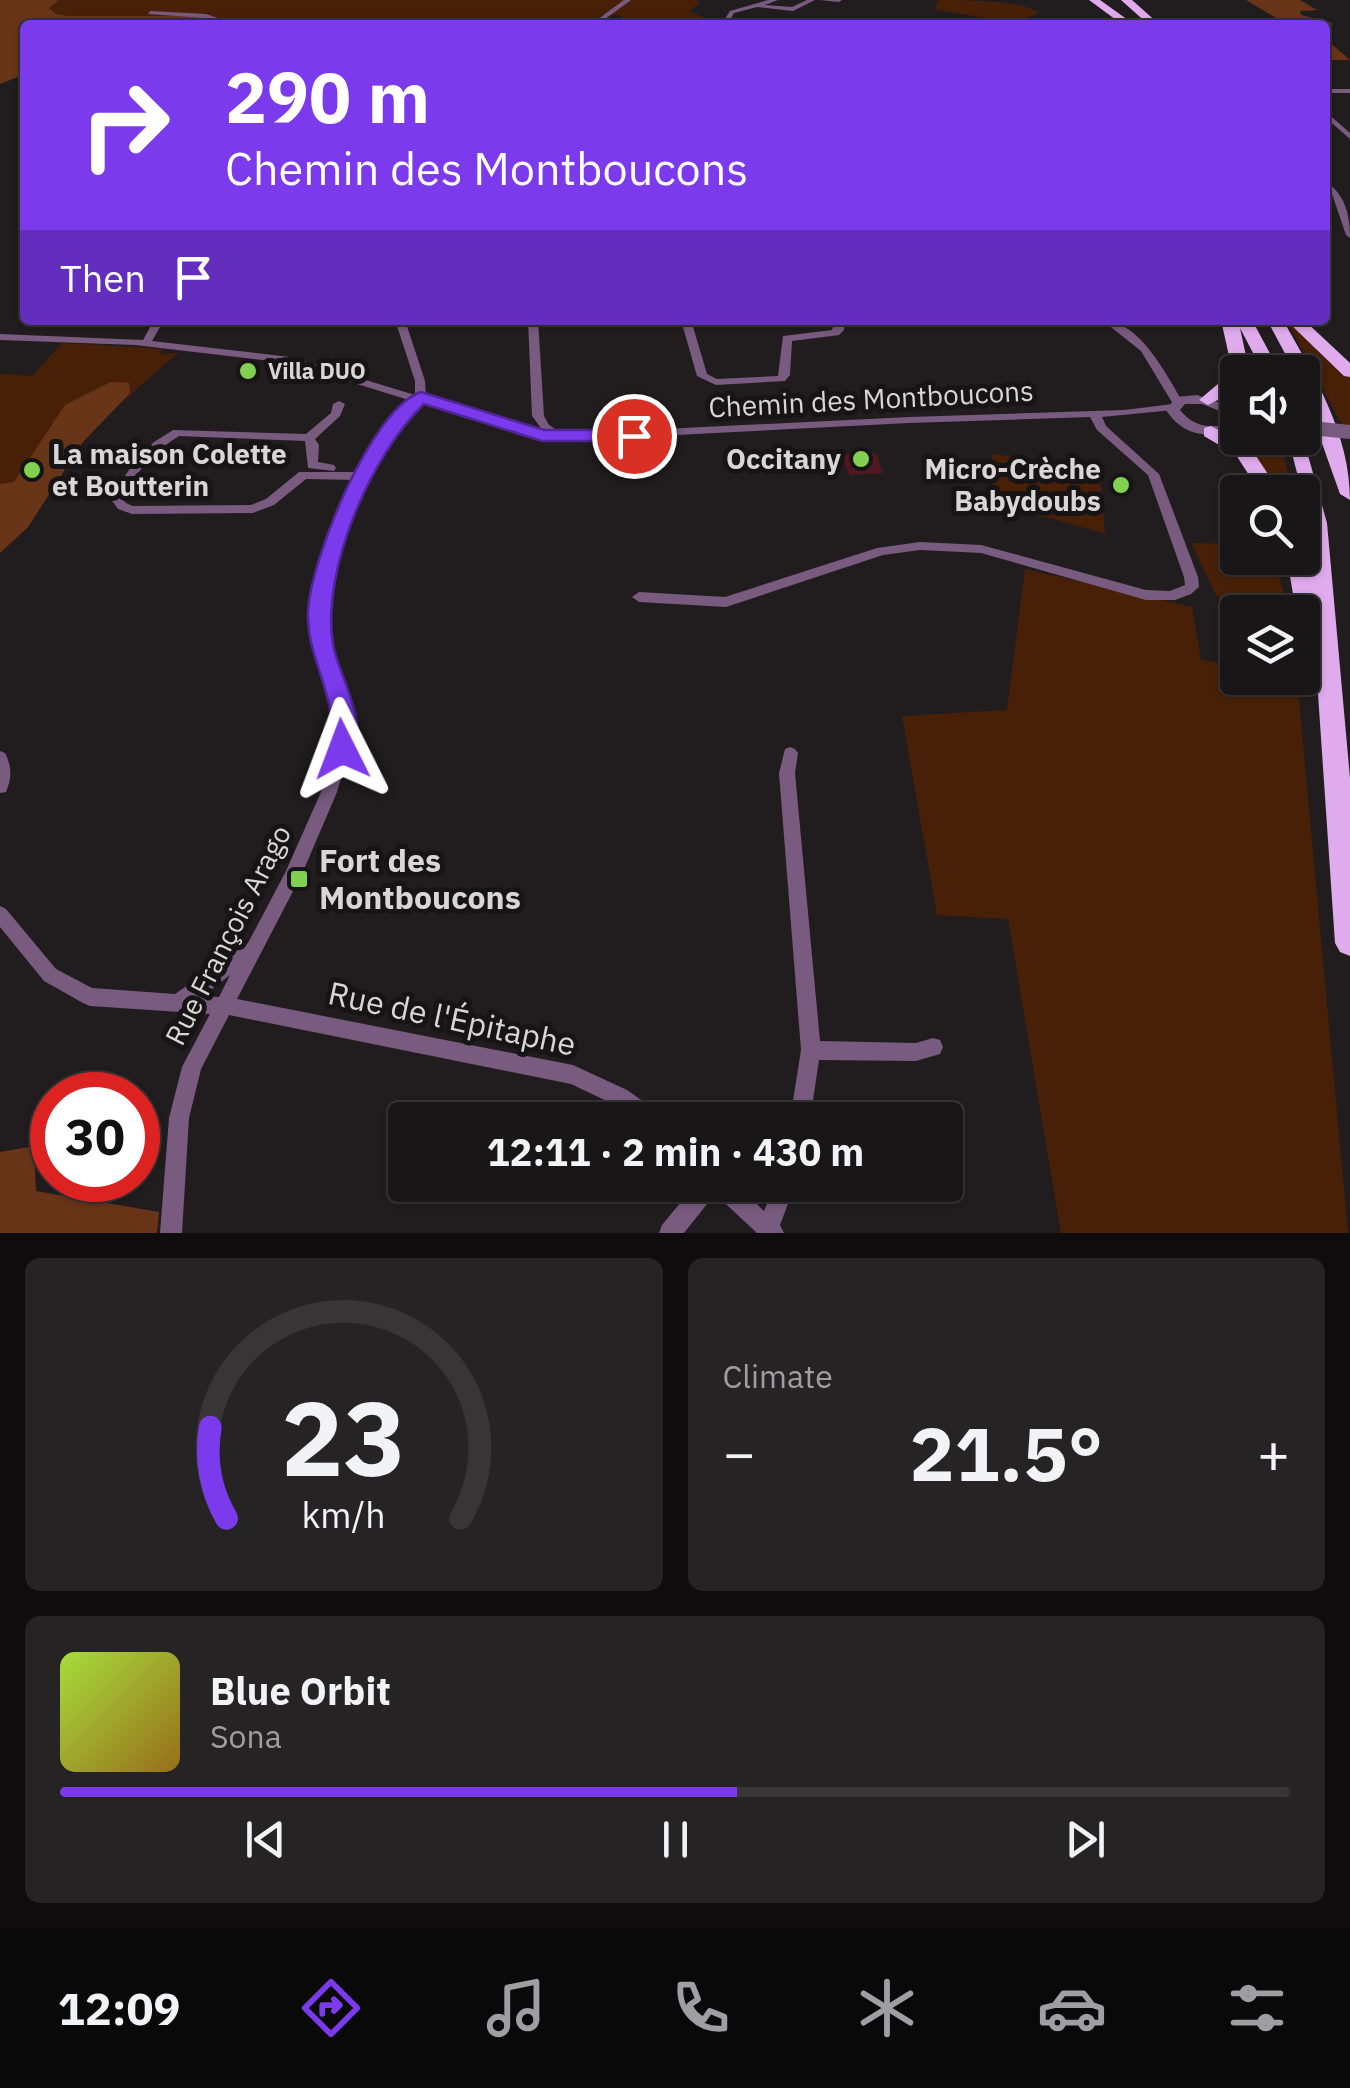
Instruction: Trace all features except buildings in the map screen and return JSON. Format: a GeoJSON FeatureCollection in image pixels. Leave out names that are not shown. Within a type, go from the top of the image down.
{"type":"FeatureCollection","features":[{"type":"Feature","properties":{"kind":"highway"},"geometry":{"type":"LineString","coordinates":[[1094,0],[1124,20]]}},
{"type":"Feature","properties":{"kind":"highway"},"geometry":{"type":"LineString","coordinates":[[1102,0],[1126,20]]}},
{"type":"Feature","properties":{"kind":"highway"},"geometry":{"type":"LineString","coordinates":[[1113,0],[1139,20]]}},
{"type":"Feature","properties":{"kind":"highway"},"geometry":{"type":"LineString","coordinates":[[1126,0],[1149,20]]}},
{"type":"Feature","properties":{"kind":"highway"},"geometry":{"type":"LineString","coordinates":[[1202,399],[1224,394],[1235,380],[1236,341],[1231,325]]}},
{"type":"Feature","properties":{"kind":"highway"},"geometry":{"type":"LineString","coordinates":[[1247,325],[1262,355]]}},
{"type":"Feature","properties":{"kind":"highway"},"geometry":{"type":"LineString","coordinates":[[1278,325],[1316,396],[1350,494]]}},
{"type":"Feature","properties":{"kind":"highway"},"geometry":{"type":"LineString","coordinates":[[1299,325],[1350,372]]}},
{"type":"Feature","properties":{"kind":"highway"},"geometry":{"type":"LineString","coordinates":[[1211,432],[1243,451],[1259,475]]}},
{"type":"Feature","properties":{"kind":"highway"},"geometry":{"type":"LineString","coordinates":[[1300,455],[1317,523],[1350,942]]}},
{"type":"Feature","properties":{"kind":"highway"},"geometry":{"type":"LineString","coordinates":[[1300,575],[1317,688],[1333,747]]}},
{"type":"Feature","properties":{"kind":"street"},"geometry":{"type":"LineString","coordinates":[[600,20],[628,0]]}},
{"type":"Feature","properties":{"kind":"street"},"geometry":{"type":"LineString","coordinates":[[727,20],[732,12],[775,0]]}},
{"type":"Feature","properties":{"kind":"street"},"geometry":{"type":"LineString","coordinates":[[758,6],[786,10],[812,0]]}},
{"type":"Feature","properties":{"kind":"street"},"geometry":{"type":"LineString","coordinates":[[822,0],[839,0]]}},
{"type":"Feature","properties":{"kind":"street"},"geometry":{"type":"LineString","coordinates":[[150,13],[219,20]]}},
{"type":"Feature","properties":{"kind":"street"},"geometry":{"type":"LineString","coordinates":[[1330,119],[1350,137]]}},
{"type":"Feature","properties":{"kind":"street"},"geometry":{"type":"LineString","coordinates":[[1330,188],[1336,193],[1350,235]]}},
{"type":"Feature","properties":{"kind":"street"},"geometry":{"type":"LineString","coordinates":[[146,344],[156,325]]}},
{"type":"Feature","properties":{"kind":"street"},"geometry":{"type":"LineString","coordinates":[[402,325],[420,381],[421,398]]}},
{"type":"Feature","properties":{"kind":"street"},"geometry":{"type":"LineString","coordinates":[[534,325],[538,416],[544,427],[560,438]]}},
{"type":"Feature","properties":{"kind":"street"},"geometry":{"type":"LineString","coordinates":[[687,325],[702,376],[716,382],[781,380],[786,375],[787,338],[835,332],[838,325]]}},
{"type":"Feature","properties":{"kind":"street"},"geometry":{"type":"LineString","coordinates":[[1114,325],[1144,349],[1164,380],[1175,405],[1174,415],[1183,423],[1211,432],[1220,427]]}},
{"type":"Feature","properties":{"kind":"street","name":"Chemin des Montboucons"},"geometry":{"type":"LineString","coordinates":[[0,337],[146,344],[290,360],[560,438],[1094,413],[1183,423]]}},
{"type":"Feature","properties":{"kind":"street"},"geometry":{"type":"LineString","coordinates":[[1164,380],[1220,411]]}},
{"type":"Feature","properties":{"kind":"street","name":"Rue François Arago"},"geometry":{"type":"LineString","coordinates":[[172,1233],[179,1118],[192,1068],[228,1006],[293,874],[342,749],[343,712],[321,646],[319,610],[330,555],[364,473],[395,423],[421,398]]}},
{"type":"Feature","properties":{"kind":"street"},"geometry":{"type":"LineString","coordinates":[[1175,405],[1202,399]]}},
{"type":"Feature","properties":{"kind":"street"},"geometry":{"type":"LineString","coordinates":[[339,404],[336,414],[310,438],[176,432],[126,477],[116,498],[132,510],[253,509],[270,502],[303,475],[364,473]]}},
{"type":"Feature","properties":{"kind":"street","name":"Chemin des Montboucons"},"geometry":{"type":"LineString","coordinates":[[1124,414],[1175,405]]}},
{"type":"Feature","properties":{"kind":"street"},"geometry":{"type":"LineString","coordinates":[[639,597],[726,602],[868,555],[938,546],[982,549],[1146,594],[1172,597],[1184,593],[1192,587],[1191,577],[1153,474],[1101,428],[1094,413]]}},
{"type":"Feature","properties":{"kind":"street"},"geometry":{"type":"LineString","coordinates":[[1320,430],[1350,432]]}},
{"type":"Feature","properties":{"kind":"street"},"geometry":{"type":"LineString","coordinates":[[310,438],[312,466],[364,473]]}},
{"type":"Feature","properties":{"kind":"street"},"geometry":{"type":"LineString","coordinates":[[790,752],[787,773],[811,1050],[803,1102]]}},
{"type":"Feature","properties":{"kind":"street"},"geometry":{"type":"LineString","coordinates":[[0,758],[4,774],[0,787]]}},
{"type":"Feature","properties":{"kind":"street","name":"Rue de l'Épitaphe"},"geometry":{"type":"LineString","coordinates":[[0,914],[50,975],[90,997],[228,1006],[573,1076],[627,1102]]}},
{"type":"Feature","properties":{"kind":"street"},"geometry":{"type":"LineString","coordinates":[[180,1002],[220,976],[255,946]]}},
{"type":"Feature","properties":{"kind":"street"},"geometry":{"type":"LineString","coordinates":[[811,1050],[916,1052],[933,1047]]}},
{"type":"Feature","properties":{"kind":"street"},"geometry":{"type":"LineString","coordinates":[[670,1233],[695,1202]]}},
{"type":"Feature","properties":{"kind":"street"},"geometry":{"type":"LineString","coordinates":[[739,1202],[771,1231],[779,1202]]}},
{"type":"Feature","properties":{"kind":"shaded area"},"geometry":{"type":"Polygon","coordinates":[[[0,0],[59,0],[49,8],[69,16],[203,16],[216,20],[20,20],[20,76],[0,84],[0,0]]]}},
{"type":"Feature","properties":{"kind":"shaded area"},"geometry":{"type":"Polygon","coordinates":[[[59,0],[697,0],[699,4],[689,11],[705,18],[619,20],[623,16],[603,14],[596,20],[141,20],[69,16],[49,8],[59,0]]]}},
{"type":"Feature","properties":{"kind":"shaded area"},"geometry":{"type":"Polygon","coordinates":[[[938,0],[1006,3],[1039,13],[1015,19],[988,18],[935,10],[938,0]]]}},
{"type":"Feature","properties":{"kind":"shaded area"},"geometry":{"type":"Polygon","coordinates":[[[1246,0],[1300,0],[1317,10],[1300,11],[1301,15],[1320,20],[1280,20],[1246,0]]]}},
{"type":"Feature","properties":{"kind":"shaded area"},"geometry":{"type":"Polygon","coordinates":[[[1330,43],[1350,60],[1330,60],[1330,43]]]}},
{"type":"Feature","properties":{"kind":"shaded area"},"geometry":{"type":"Polygon","coordinates":[[[1289,325],[1350,376],[1350,426],[1342,425],[1320,383],[1320,355],[1305,355],[1289,325]]]}},
{"type":"Feature","properties":{"kind":"shaded area","name":"La maison Colette et Boutterin"},"geometry":{"type":"Polygon","coordinates":[[[62,343],[151,348],[163,350],[160,355],[179,352],[106,416],[82,443],[28,527],[0,553],[0,374],[32,376],[62,343]]]}},
{"type":"Feature","properties":{"kind":"shaded area"},"geometry":{"type":"Polygon","coordinates":[[[111,382],[129,383],[130,393],[82,443],[28,527],[0,553],[0,484],[14,482],[65,405],[111,382]]]}},
{"type":"Feature","properties":{"kind":"shaded area"},"geometry":{"type":"Polygon","coordinates":[[[992,454],[1099,467],[1105,534],[1051,518],[992,509],[992,454]]]}},
{"type":"Feature","properties":{"kind":"shaded area"},"geometry":{"type":"Polygon","coordinates":[[[1248,455],[1283,455],[1289,475],[1267,475],[1248,455]]]}},
{"type":"Feature","properties":{"kind":"shaded area"},"geometry":{"type":"Polygon","coordinates":[[[1191,543],[1220,544],[1220,575],[1278,575],[1285,595],[1220,595],[1220,599],[1191,543]]]}},
{"type":"Feature","properties":{"kind":"shaded area"},"geometry":{"type":"Polygon","coordinates":[[[1025,569],[1192,607],[1201,660],[1220,663],[1220,695],[1299,695],[1348,1233],[1061,1233],[1008,919],[937,915],[902,716],[1007,710],[1025,569]]]}},
{"type":"Feature","properties":{"kind":"shaded area"},"geometry":{"type":"Polygon","coordinates":[[[30,1147],[30,1202],[100,1202],[159,1212],[157,1233],[0,1233],[0,1152],[30,1147]]]}},
{"type":"Feature","properties":{"kind":"place","name":"Villa DUO"},"geometry":{"type":"Point","coordinates":[248,371]}},
{"type":"Feature","properties":{"kind":"place","name":"Occitany"},"geometry":{"type":"Point","coordinates":[861,459]}},
{"type":"Feature","properties":{"kind":"place","name":"La maison Colette et Boutterin"},"geometry":{"type":"Point","coordinates":[32,470]}},
{"type":"Feature","properties":{"kind":"place","name":"Micro-Crèche Babydoubs"},"geometry":{"type":"Point","coordinates":[1121,485]}},
{"type":"Feature","properties":{"kind":"place","name":"Fort des Montboucons"},"geometry":{"type":"Point","coordinates":[299,879]}},
{"type":"Feature","properties":{"kind":"route"},"geometry":{"type":"LineString","coordinates":[[342,749],[343,712],[321,646],[319,610],[330,555],[351,502],[373,456],[400,417],[421,398],[542,436],[634,436]]}}]}
